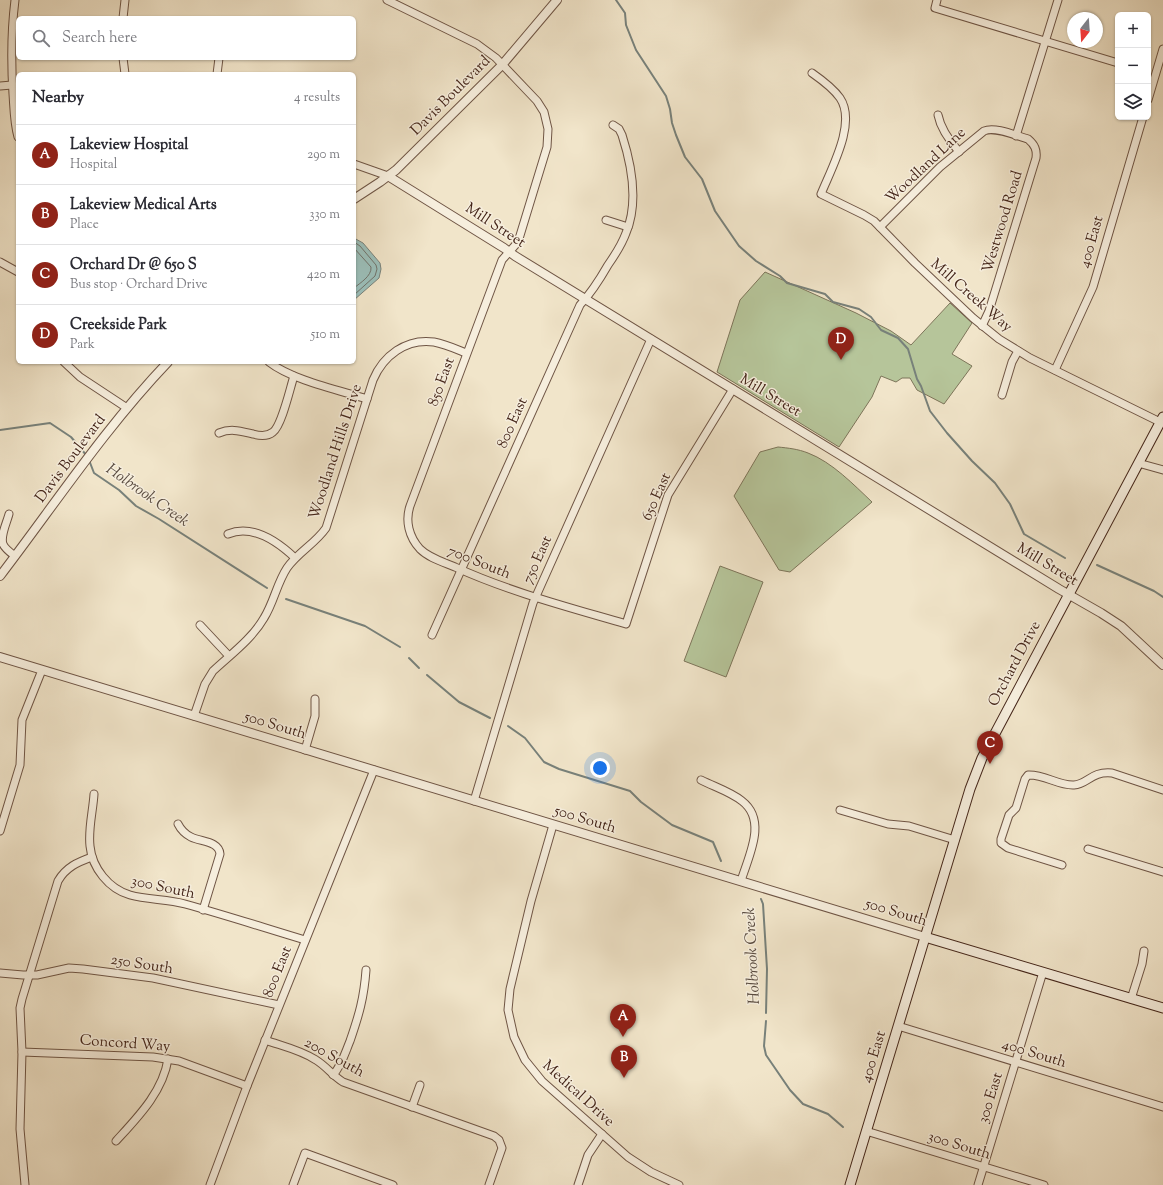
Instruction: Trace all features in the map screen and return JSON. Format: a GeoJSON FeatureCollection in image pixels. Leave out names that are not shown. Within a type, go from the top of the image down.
{"type":"FeatureCollection","features":[{"type":"Feature","properties":{"kind":"main road","name":"Orchard Drive"},"geometry":{"type":"LineString","coordinates":[[925,937],[970,789],[982,758],[1162,420]]}},
{"type":"Feature","properties":{"kind":"main road","name":"500 South"},"geometry":{"type":"LineString","coordinates":[[925,937],[1163,1008]]}},
{"type":"Feature","properties":{"kind":"main road","name":"400 East"},"geometry":{"type":"LineString","coordinates":[[850,1185],[925,937]]}},
{"type":"Feature","properties":{"kind":"street"},"geometry":{"type":"LineString","coordinates":[[15,0],[11,43],[12,85],[16,129]]}},
{"type":"Feature","properties":{"kind":"street"},"geometry":{"type":"LineString","coordinates":[[123,16],[125,0]]}},
{"type":"Feature","properties":{"kind":"street","name":"850 East"},"geometry":{"type":"LineString","coordinates":[[387,0],[477,44],[490,53],[541,107],[546,118],[548,129],[547,147],[518,242],[502,260],[410,506],[408,525]]}},
{"type":"Feature","properties":{"kind":"street","name":"Davis Boulevard"},"geometry":{"type":"LineString","coordinates":[[356,198],[396,170],[502,65],[557,0]]}},
{"type":"Feature","properties":{"kind":"street"},"geometry":{"type":"LineString","coordinates":[[937,0],[934,8],[1115,62]]}},
{"type":"Feature","properties":{"kind":"street"},"geometry":{"type":"LineString","coordinates":[[1016,136],[1058,0]]}},
{"type":"Feature","properties":{"kind":"street"},"geometry":{"type":"LineString","coordinates":[[1151,91],[1163,49]]}},
{"type":"Feature","properties":{"kind":"street"},"geometry":{"type":"LineString","coordinates":[[123,60],[125,72]]}},
{"type":"Feature","properties":{"kind":"street"},"geometry":{"type":"LineString","coordinates":[[217,72],[219,60]]}},
{"type":"Feature","properties":{"kind":"street","name":"Mill Creek Way"},"geometry":{"type":"LineString","coordinates":[[812,73],[833,90],[840,98],[845,107],[846,116],[846,125],[842,143],[821,194],[869,218],[982,326],[999,339],[1018,351],[1055,370],[1162,420]]}},
{"type":"Feature","properties":{"kind":"street"},"geometry":{"type":"LineString","coordinates":[[1151,73],[1156,75]]}},
{"type":"Feature","properties":{"kind":"street"},"geometry":{"type":"LineString","coordinates":[[0,86],[12,85]]}},
{"type":"Feature","properties":{"kind":"street"},"geometry":{"type":"LineString","coordinates":[[938,115],[943,131],[959,152]]}},
{"type":"Feature","properties":{"kind":"street","name":"400 East"},"geometry":{"type":"LineString","coordinates":[[1055,370],[1093,287],[1142,120]]}},
{"type":"Feature","properties":{"kind":"street","name":"800 East"},"geometry":{"type":"LineString","coordinates":[[432,635],[580,305],[592,293],[621,245],[628,228],[633,207],[632,182],[622,134],[613,125]]}},
{"type":"Feature","properties":{"kind":"street","name":"Woodland Lane"},"geometry":{"type":"LineString","coordinates":[[880,227],[923,184],[959,152],[987,130],[996,130],[1016,136]]}},
{"type":"Feature","properties":{"kind":"street","name":"Westwood Road"},"geometry":{"type":"LineString","coordinates":[[982,326],[989,312],[1036,158],[1035,148],[1032,143],[1016,136]]}},
{"type":"Feature","properties":{"kind":"street","name":"Mill Street"},"geometry":{"type":"LineString","coordinates":[[356,165],[388,176],[651,339],[1101,613],[1121,626],[1163,665]]}},
{"type":"Feature","properties":{"kind":"street"},"geometry":{"type":"LineString","coordinates":[[606,220],[628,228]]}},
{"type":"Feature","properties":{"kind":"street"},"geometry":{"type":"LineString","coordinates":[[0,262],[16,271]]}},
{"type":"Feature","properties":{"kind":"street","name":"750 East"},"geometry":{"type":"LineString","coordinates":[[474,801],[536,597],[651,339]]}},
{"type":"Feature","properties":{"kind":"street","name":"Woodland Hills Drive"},"geometry":{"type":"LineString","coordinates":[[194,716],[207,679],[264,619],[287,569],[295,558],[319,538],[328,523],[375,374],[383,362],[393,352],[405,346],[416,343],[433,342],[466,353]]}},
{"type":"Feature","properties":{"kind":"street"},"geometry":{"type":"LineString","coordinates":[[1002,395],[1012,362],[1018,351]]}},
{"type":"Feature","properties":{"kind":"street"},"geometry":{"type":"LineString","coordinates":[[66,364],[80,377],[126,408]]}},
{"type":"Feature","properties":{"kind":"street","name":"Davis Boulevard"},"geometry":{"type":"LineString","coordinates":[[0,576],[126,408],[166,364]]}},
{"type":"Feature","properties":{"kind":"street"},"geometry":{"type":"LineString","coordinates":[[272,364],[278,369],[294,376],[367,399]]}},
{"type":"Feature","properties":{"kind":"street"},"geometry":{"type":"LineString","coordinates":[[219,433],[233,429],[265,436],[274,431],[279,424],[294,376]]}},
{"type":"Feature","properties":{"kind":"street","name":"650 East"},"geometry":{"type":"LineString","coordinates":[[626,624],[668,496],[733,389]]}},
{"type":"Feature","properties":{"kind":"street"},"geometry":{"type":"LineString","coordinates":[[1138,463],[1163,470]]}},
{"type":"Feature","properties":{"kind":"street"},"geometry":{"type":"LineString","coordinates":[[9,514],[2,536],[2,542],[5,548],[15,556]]}},
{"type":"Feature","properties":{"kind":"street","name":"700 South"},"geometry":{"type":"LineString","coordinates":[[408,525],[412,538],[421,549],[432,557],[495,584],[626,624]]}},
{"type":"Feature","properties":{"kind":"street"},"geometry":{"type":"LineString","coordinates":[[228,534],[241,530],[268,538],[278,543],[295,558]]}},
{"type":"Feature","properties":{"kind":"street"},"geometry":{"type":"LineString","coordinates":[[200,625],[229,656]]}},
{"type":"Feature","properties":{"kind":"street","name":"500 South"},"geometry":{"type":"LineString","coordinates":[[0,657],[925,937]]}},
{"type":"Feature","properties":{"kind":"street"},"geometry":{"type":"LineString","coordinates":[[0,831],[3,812],[20,765],[22,720],[42,670]]}},
{"type":"Feature","properties":{"kind":"street"},"geometry":{"type":"LineString","coordinates":[[305,750],[315,716],[315,699]]}},
{"type":"Feature","properties":{"kind":"street","name":"800 East"},"geometry":{"type":"LineString","coordinates":[[210,1185],[265,1040],[374,770]]}},
{"type":"Feature","properties":{"kind":"street"},"geometry":{"type":"LineString","coordinates":[[1062,864],[1008,848],[1001,843],[1009,815],[1016,808],[1022,786],[1028,775],[1073,785],[1081,783],[1097,774],[1104,772],[1112,773],[1163,790]]}},
{"type":"Feature","properties":{"kind":"street"},"geometry":{"type":"LineString","coordinates":[[701,780],[743,802],[750,809],[754,818],[755,833],[741,881]]}},
{"type":"Feature","properties":{"kind":"street","name":"300 South"},"geometry":{"type":"LineString","coordinates":[[94,794],[90,838],[92,857],[105,879],[120,891],[131,895],[177,902],[305,940]]}},
{"type":"Feature","properties":{"kind":"street"},"geometry":{"type":"LineString","coordinates":[[840,810],[888,824],[906,825],[955,840]]}},
{"type":"Feature","properties":{"kind":"street"},"geometry":{"type":"LineString","coordinates":[[178,824],[186,834],[192,838],[215,845],[220,850],[203,910]]}},
{"type":"Feature","properties":{"kind":"street","name":"Medical Drive"},"geometry":{"type":"LineString","coordinates":[[553,825],[512,978],[508,999],[510,1020],[517,1046],[531,1069],[542,1081],[628,1157],[664,1179],[679,1185]]}},
{"type":"Feature","properties":{"kind":"street"},"geometry":{"type":"LineString","coordinates":[[1088,849],[1163,872]]}},
{"type":"Feature","properties":{"kind":"street"},"geometry":{"type":"LineString","coordinates":[[25,1185],[20,1129],[22,1052],[20,1008],[58,881],[70,867],[92,857]]}},
{"type":"Feature","properties":{"kind":"street"},"geometry":{"type":"LineString","coordinates":[[1131,999],[1142,964],[1144,951]]}},
{"type":"Feature","properties":{"kind":"street","name":"250 South"},"geometry":{"type":"LineString","coordinates":[[0,973],[30,975],[43,974],[69,968],[83,969],[153,978],[279,1005]]}},
{"type":"Feature","properties":{"kind":"street"},"geometry":{"type":"LineString","coordinates":[[333,1075],[342,1063],[360,1013],[364,995],[366,970]]}},
{"type":"Feature","properties":{"kind":"street","name":"300 East"},"geometry":{"type":"LineString","coordinates":[[978,1185],[1043,972]]}},
{"type":"Feature","properties":{"kind":"street","name":"400 South"},"geometry":{"type":"LineString","coordinates":[[898,1026],[1163,1107]]}},
{"type":"Feature","properties":{"kind":"street","name":"200 South"},"geometry":{"type":"LineString","coordinates":[[265,1040],[309,1056],[319,1062],[343,1082],[494,1136],[502,1148],[489,1185]]}},
{"type":"Feature","properties":{"kind":"street","name":"Concord Way"},"geometry":{"type":"LineString","coordinates":[[22,1052],[168,1059],[179,1061],[247,1086]]}},
{"type":"Feature","properties":{"kind":"street"},"geometry":{"type":"LineString","coordinates":[[116,1142],[137,1118],[152,1097],[164,1076],[168,1059]]}},
{"type":"Feature","properties":{"kind":"street"},"geometry":{"type":"LineString","coordinates":[[412,1107],[420,1085]]}},
{"type":"Feature","properties":{"kind":"street","name":"300 South"},"geometry":{"type":"LineString","coordinates":[[866,1131],[1044,1185]]}},
{"type":"Feature","properties":{"kind":"street"},"geometry":{"type":"LineString","coordinates":[[578,1185],[588,1156],[602,1134]]}},
{"type":"Feature","properties":{"kind":"street"},"geometry":{"type":"LineString","coordinates":[[293,1185],[305,1153],[393,1185]]}},
{"type":"Feature","properties":{"kind":"green space"},"geometry":{"type":"Polygon","coordinates":[[[765,272],[856,313],[891,331],[911,345],[950,303],[972,323],[952,354],[972,366],[944,404],[917,390],[910,378],[902,378],[896,382],[881,376],[872,397],[839,447],[717,372],[740,300],[765,272]]]}},
{"type":"Feature","properties":{"kind":"green space"},"geometry":{"type":"Polygon","coordinates":[[[778,447],[804,452],[826,462],[842,474],[872,502],[790,572],[779,570],[734,496],[760,452],[778,447]]]}},
{"type":"Feature","properties":{"kind":"green space"},"geometry":{"type":"Polygon","coordinates":[[[720,566],[763,582],[726,677],[684,661],[720,566]]]}},
{"type":"Feature","properties":{"kind":"water"},"geometry":{"type":"Polygon","coordinates":[[[356,239],[363,243],[380,263],[381,269],[379,278],[356,298],[356,239]]]}},
{"type":"Feature","properties":{"kind":"waterway"},"geometry":{"type":"LineString","coordinates":[[616,0],[625,13],[626,25],[636,50],[666,96],[672,123],[685,157],[702,179],[715,211],[739,246],[756,261],[780,276],[787,283],[825,294],[833,302],[859,309],[871,317],[881,330],[898,338],[908,349],[917,379],[930,411],[972,461],[995,483],[1010,504],[1024,534],[1065,558]]}},
{"type":"Feature","properties":{"kind":"waterway","name":"Holbrook Creek"},"geometry":{"type":"LineString","coordinates":[[0,430],[50,423],[71,437],[87,456]]}},
{"type":"Feature","properties":{"kind":"waterway","name":"Holbrook Creek"},"geometry":{"type":"LineString","coordinates":[[89,460],[94,473],[119,490],[136,506],[267,588]]}},
{"type":"Feature","properties":{"kind":"waterway"},"geometry":{"type":"LineString","coordinates":[[1097,565],[1154,591],[1163,597]]}},
{"type":"Feature","properties":{"kind":"waterway","name":"Holbrook Creek"},"geometry":{"type":"LineString","coordinates":[[286,599],[365,626],[400,647]]}},
{"type":"Feature","properties":{"kind":"waterway"},"geometry":{"type":"LineString","coordinates":[[409,658],[419,668]]}},
{"type":"Feature","properties":{"kind":"waterway","name":"Holbrook Creek"},"geometry":{"type":"LineString","coordinates":[[427,675],[459,702],[490,718]]}},
{"type":"Feature","properties":{"kind":"waterway","name":"Holbrook Creek"},"geometry":{"type":"LineString","coordinates":[[508,726],[525,738],[544,762],[559,769],[630,791],[641,802],[672,825],[713,842],[721,861]]}},
{"type":"Feature","properties":{"kind":"waterway","name":"Holbrook Creek"},"geometry":{"type":"LineString","coordinates":[[761,899],[763,904],[767,969],[766,1013]]}},
{"type":"Feature","properties":{"kind":"waterway","name":"Holbrook Creek"},"geometry":{"type":"LineString","coordinates":[[766,1021],[764,1046],[766,1055],[790,1090],[803,1104],[828,1114],[843,1127]]}},
{"type":"Feature","properties":{"kind":"place","name":"Creekside Park"},"geometry":{"type":"Point","coordinates":[841,360]}},
{"type":"Feature","properties":{"kind":"place","name":"Orchard Dr @ 650 S"},"geometry":{"type":"Point","coordinates":[990,764]}},
{"type":"Feature","properties":{"kind":"place","name":"Lakeview Hospital"},"geometry":{"type":"Point","coordinates":[623,1037]}},
{"type":"Feature","properties":{"kind":"place","name":"Lakeview Medical Arts"},"geometry":{"type":"Point","coordinates":[624,1078]}}]}
